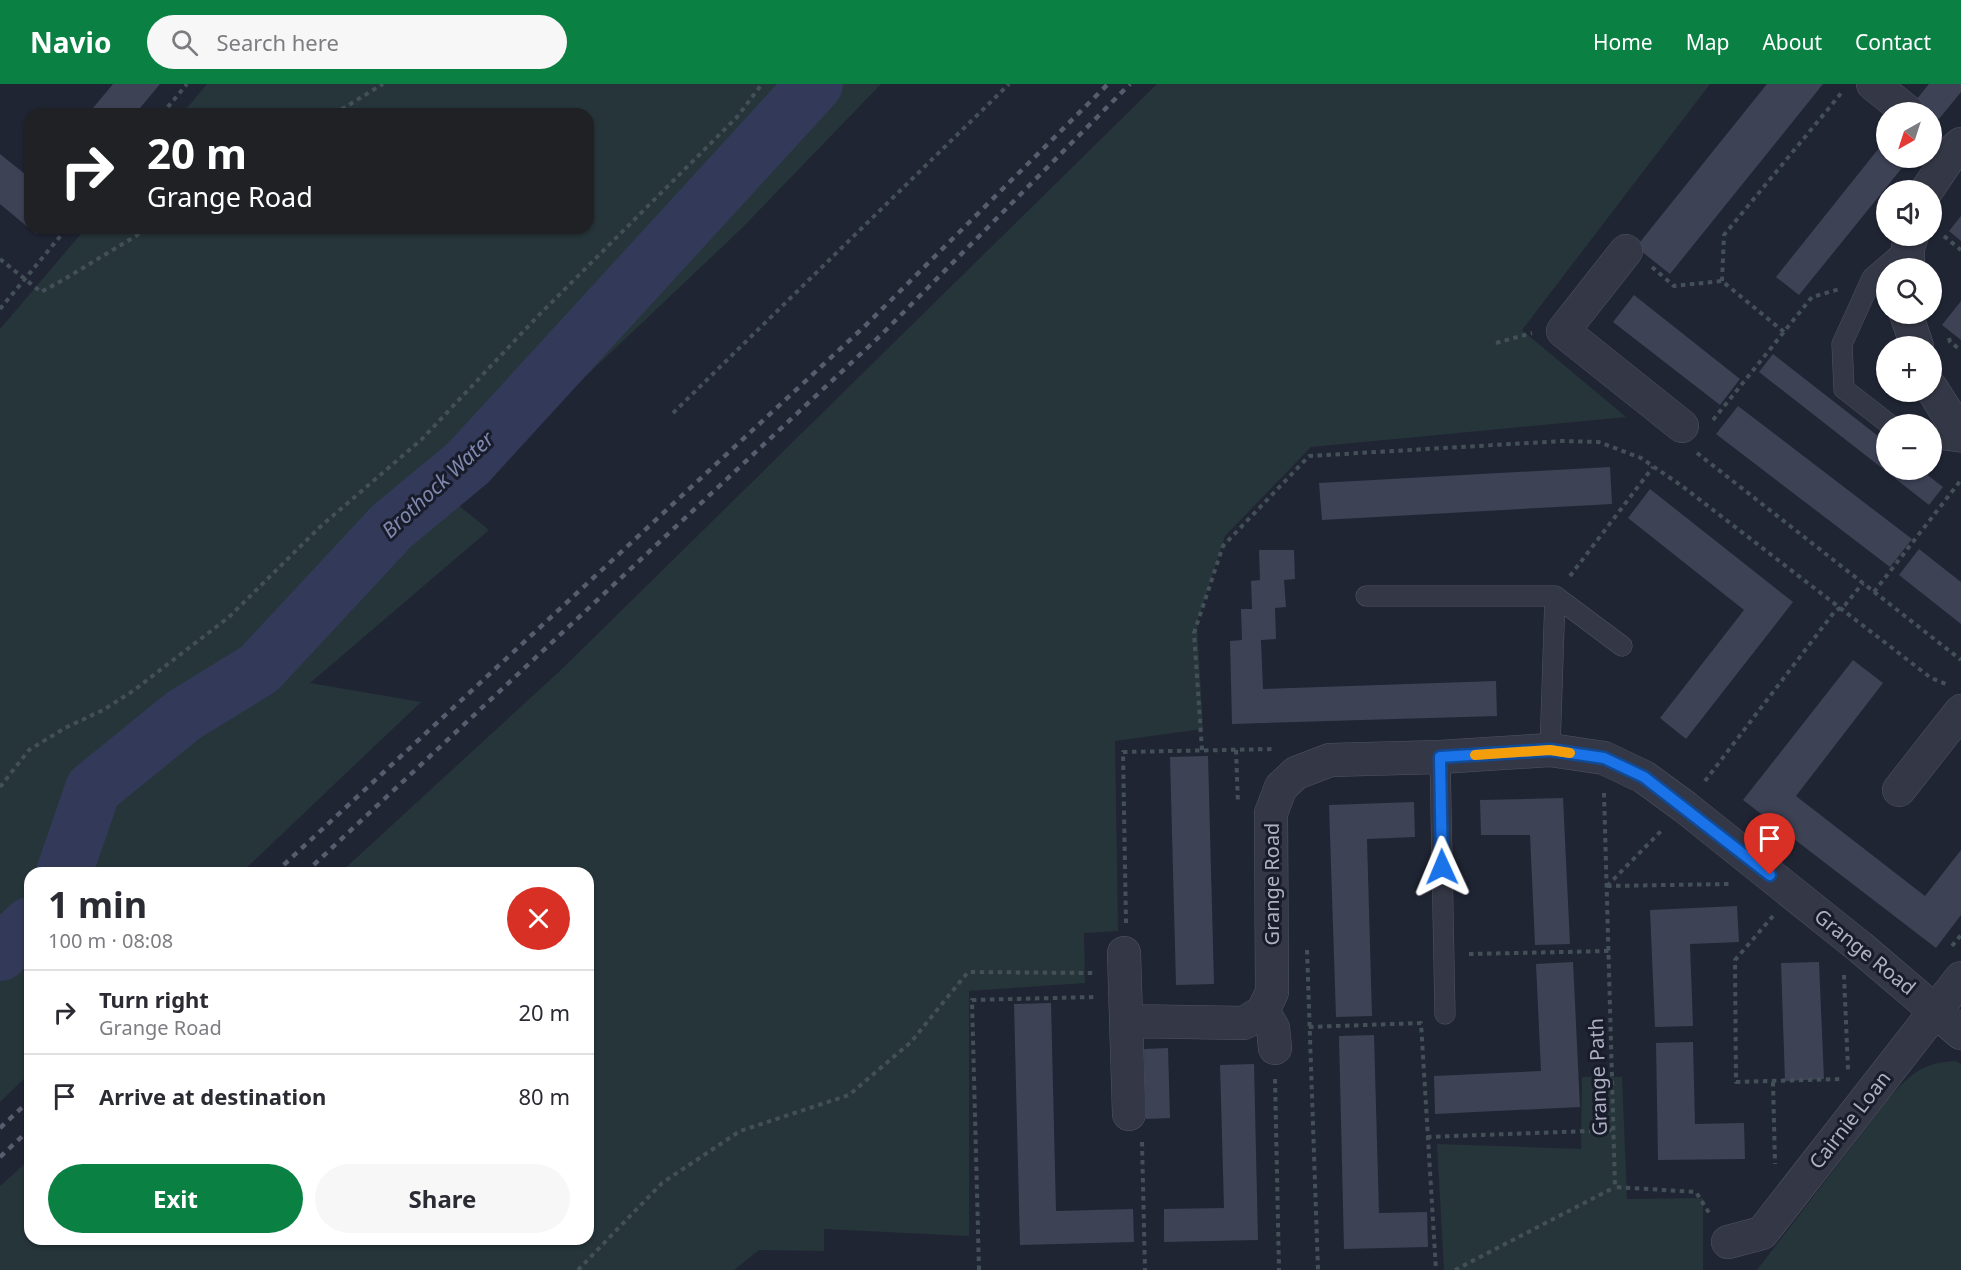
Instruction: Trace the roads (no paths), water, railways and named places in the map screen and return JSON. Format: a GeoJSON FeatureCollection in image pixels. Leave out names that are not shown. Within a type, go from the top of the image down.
{"type":"FeatureCollection","features":[{"type":"Feature","properties":{"kind":"street"},"geometry":{"type":"LineString","coordinates":[[1873,84],[1896,102]]}},
{"type":"Feature","properties":{"kind":"street"},"geometry":{"type":"LineString","coordinates":[[1932,180],[1949,142]]}},
{"type":"Feature","properties":{"kind":"street"},"geometry":{"type":"LineString","coordinates":[[1626,251],[1563,331],[1697,424]]}},
{"type":"Feature","properties":{"kind":"street"},"geometry":{"type":"LineString","coordinates":[[1940,402],[1961,435]]}},
{"type":"Feature","properties":{"kind":"street"},"geometry":{"type":"LineString","coordinates":[[1899,790],[1956,698]]}},
{"type":"Feature","properties":{"kind":"street","name":"Grange Road"},"geometry":{"type":"LineString","coordinates":[[1263,1011],[1272,992],[1271,813],[1281,787],[1296,773],[1330,760],[1440,757],[1550,750],[1604,758],[1644,777],[1860,947],[1961,1033]]}},
{"type":"Feature","properties":{"kind":"street","name":"Cairnie Loan"},"geometry":{"type":"LineString","coordinates":[[1728,1242],[1762,1233],[1961,978]]}},
{"type":"Feature","properties":{"kind":"street"},"geometry":{"type":"LineString","coordinates":[[1129,1114],[1125,986],[1244,1023],[1263,1011],[1273,1028],[1275,1048]]}},
{"type":"Feature","properties":{"kind":"lane"},"geometry":{"type":"LineString","coordinates":[[1876,414],[1844,389],[1842,344],[1872,278],[1909,250]]}},
{"type":"Feature","properties":{"kind":"lane"},"geometry":{"type":"LineString","coordinates":[[1942,439],[1961,442]]}},
{"type":"Feature","properties":{"kind":"lane"},"geometry":{"type":"LineString","coordinates":[[1366,596],[1555,596],[1622,646]]}},
{"type":"Feature","properties":{"kind":"lane"},"geometry":{"type":"LineString","coordinates":[[1550,750],[1555,596]]}},
{"type":"Feature","properties":{"kind":"lane"},"geometry":{"type":"LineString","coordinates":[[1440,757],[1445,1014]]}},
{"type":"Feature","properties":{"kind":"waterway","name":"Brothock Water"},"geometry":{"type":"LineString","coordinates":[[66,867],[93,789],[184,715],[259,669],[392,526],[468,463],[815,84]]}},
{"type":"Feature","properties":{"kind":"waterway","name":"Brothock Water"},"geometry":{"type":"LineString","coordinates":[[0,953],[24,931]]}},
{"type":"Feature","properties":{"kind":"railway"},"geometry":{"type":"LineString","coordinates":[[281,867],[866,325],[1108,84]]}},
{"type":"Feature","properties":{"kind":"railway"},"geometry":{"type":"LineString","coordinates":[[311,867],[881,335],[1130,84]]}},
{"type":"Feature","properties":{"kind":"railway"},"geometry":{"type":"LineString","coordinates":[[0,1128],[24,1106]]}},
{"type":"Feature","properties":{"kind":"railway"},"geometry":{"type":"LineString","coordinates":[[0,1157],[24,1135]]}}]}
